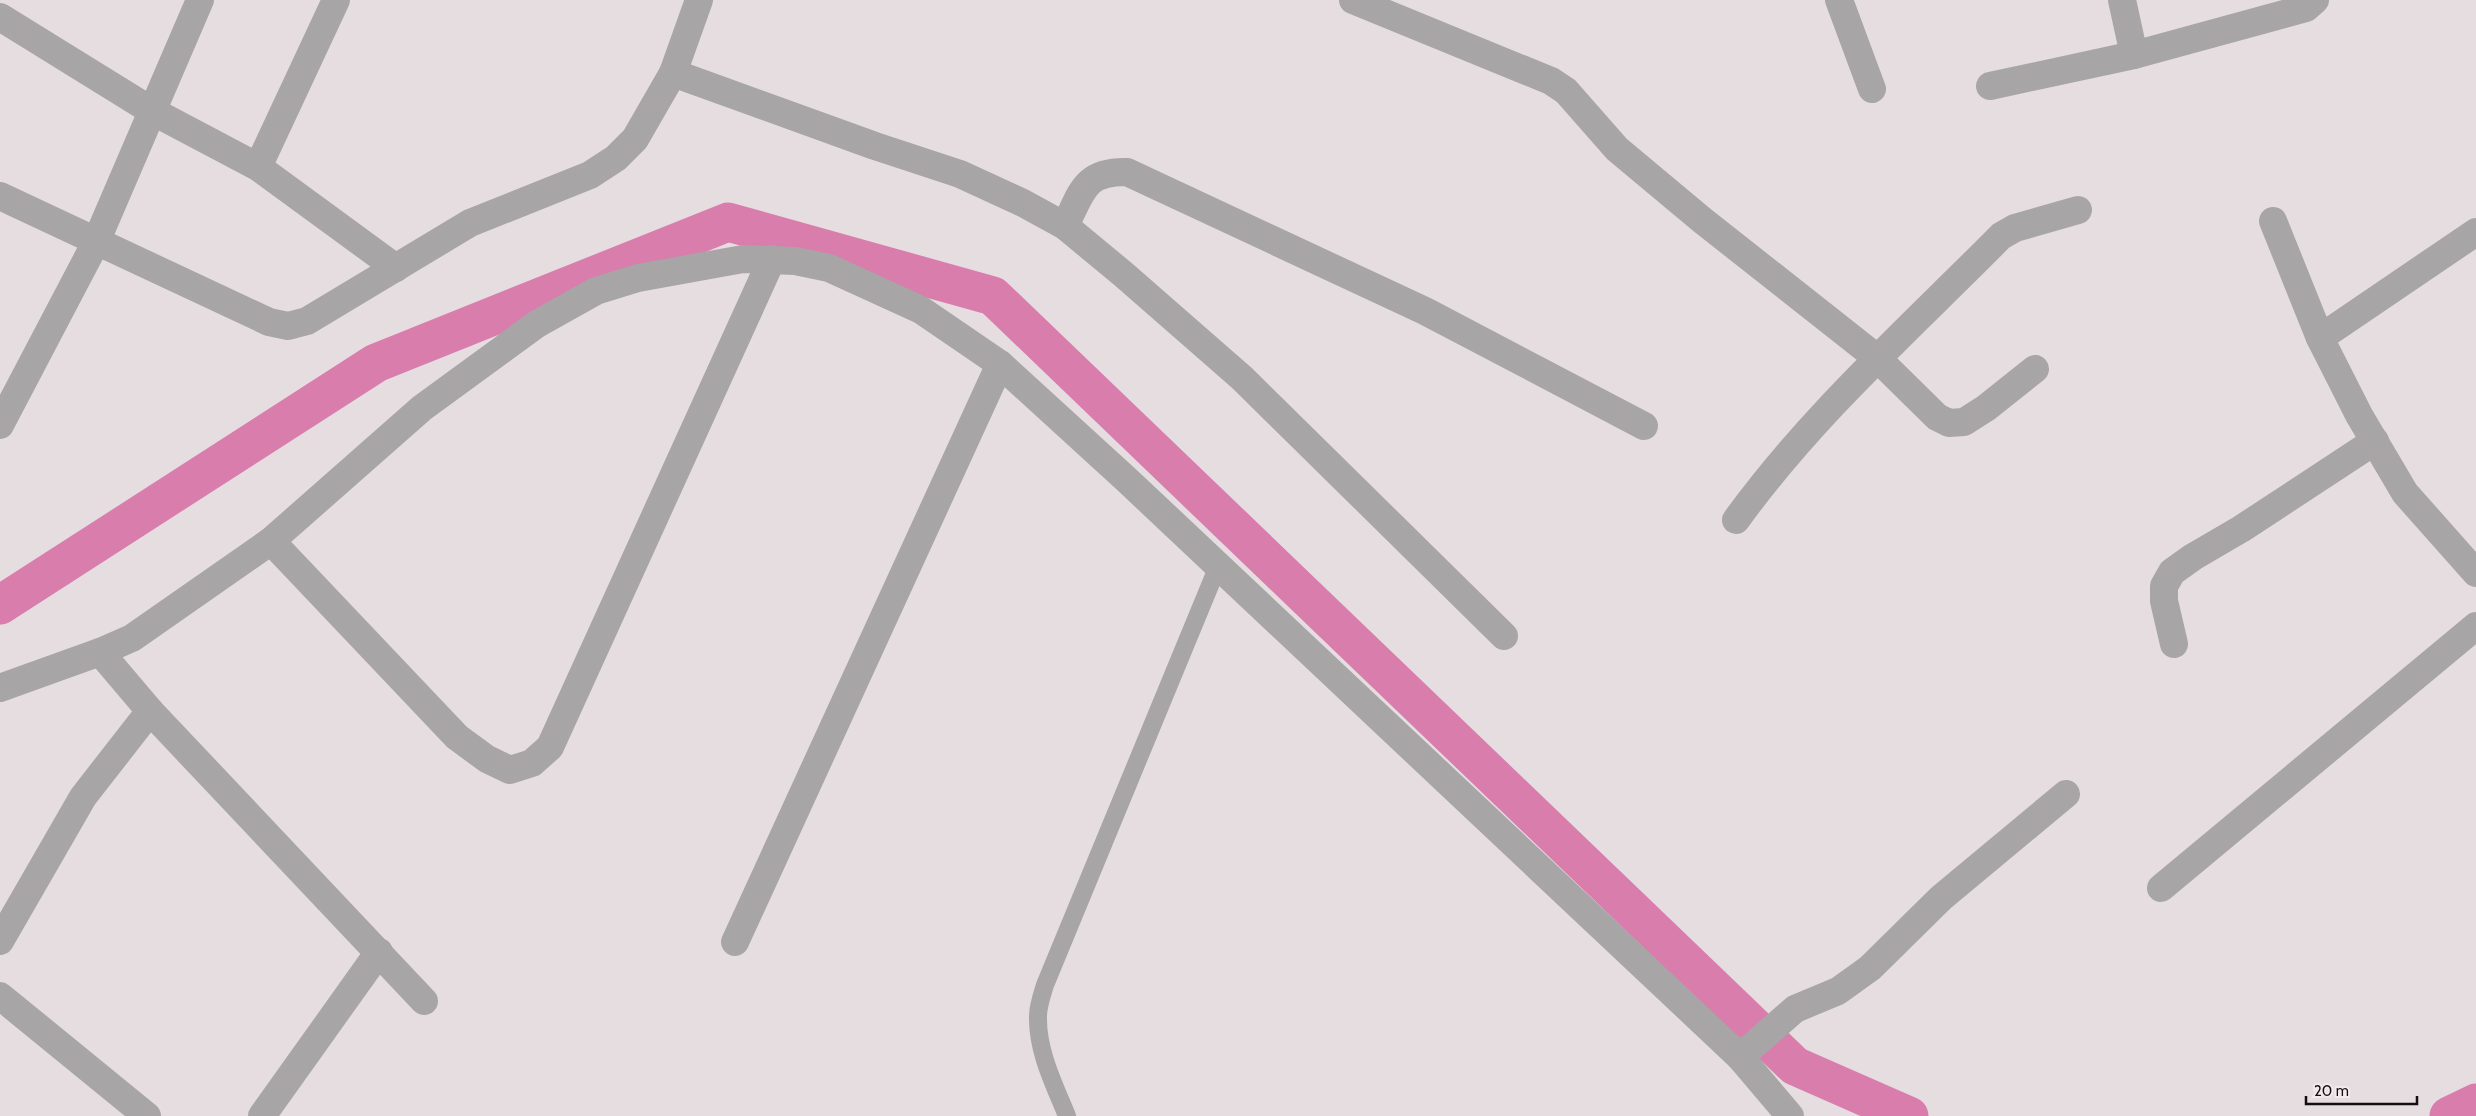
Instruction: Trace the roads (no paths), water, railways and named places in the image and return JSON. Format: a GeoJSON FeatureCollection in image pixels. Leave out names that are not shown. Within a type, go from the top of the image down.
{"type":"FeatureCollection","features":[{"type":"Feature","properties":{"kind":"street"},"geometry":{"type":"LineString","coordinates":[[0,425],[96,242],[200,0]]}},
{"type":"Feature","properties":{"kind":"street"},"geometry":{"type":"LineString","coordinates":[[258,167],[336,0]]}},
{"type":"Feature","properties":{"kind":"street"},"geometry":{"type":"LineString","coordinates":[[0,196],[268,322],[288,326],[307,321],[470,223],[590,175],[616,158],[635,139],[673,73],[699,0]]}},
{"type":"Feature","properties":{"kind":"street"},"geometry":{"type":"LineString","coordinates":[[1353,0],[1551,81],[1566,91],[1617,149],[1702,220],[1877,358],[1937,417],[1950,423],[1964,422],[1986,408],[2034,369]]}},
{"type":"Feature","properties":{"kind":"street"},"geometry":{"type":"LineString","coordinates":[[1838,0],[1872,89]]}},
{"type":"Feature","properties":{"kind":"street"},"geometry":{"type":"LineString","coordinates":[[2122,0],[2134,55]]}},
{"type":"Feature","properties":{"kind":"street"},"geometry":{"type":"LineString","coordinates":[[1990,86],[2134,55],[2306,8],[2315,0]]}},
{"type":"Feature","properties":{"kind":"street"},"geometry":{"type":"LineString","coordinates":[[0,17],[152,110],[258,167],[396,268]]}},
{"type":"Feature","properties":{"kind":"street"},"geometry":{"type":"LineString","coordinates":[[673,73],[875,146],[960,174],[1024,203],[1065,226],[1124,274],[1242,378],[1504,636]]}},
{"type":"Feature","properties":{"kind":"street"},"geometry":{"type":"LineString","coordinates":[[1065,226],[1083,190],[1094,178],[1109,172],[1127,172],[1425,311],[1644,426]]}},
{"type":"Feature","properties":{"kind":"street"},"geometry":{"type":"LineString","coordinates":[[1736,520],[1769,475],[1877,358],[2001,236],[2015,228],[2078,210]]}},
{"type":"Feature","properties":{"kind":"street"},"geometry":{"type":"LineString","coordinates":[[2273,221],[2320,338],[2374,441],[2404,493],[2476,573]]}},
{"type":"Feature","properties":{"kind":"street"},"geometry":{"type":"LineString","coordinates":[[2320,338],[2476,232]]}},
{"type":"Feature","properties":{"kind":"street"},"geometry":{"type":"LineString","coordinates":[[272,541],[457,737],[487,759],[510,770],[532,763],[550,747],[772,259]]}},
{"type":"Feature","properties":{"kind":"street"},"geometry":{"type":"LineString","coordinates":[[0,688],[100,652],[147,629],[272,541],[422,408],[537,324],[596,292],[638,278],[743,260],[772,259],[795,261],[828,268],[920,310],[1000,364],[1744,1054],[1790,1116]]}},
{"type":"Feature","properties":{"kind":"street"},"geometry":{"type":"LineString","coordinates":[[735,942],[1000,364]]}},
{"type":"Feature","properties":{"kind":"street"},"geometry":{"type":"LineString","coordinates":[[2174,644],[2164,601],[2164,586],[2172,572],[2374,441]]}},
{"type":"Feature","properties":{"kind":"street"},"geometry":{"type":"LineString","coordinates":[[2161,888],[2476,626]]}},
{"type":"Feature","properties":{"kind":"street"},"geometry":{"type":"LineString","coordinates":[[100,652],[150,710],[424,1001]]}},
{"type":"Feature","properties":{"kind":"street"},"geometry":{"type":"LineString","coordinates":[[0,941],[83,797],[150,710]]}},
{"type":"Feature","properties":{"kind":"street"},"geometry":{"type":"LineString","coordinates":[[1744,1054],[1795,1009],[1838,991],[1870,968],[1941,898],[2066,794]]}},
{"type":"Feature","properties":{"kind":"street"},"geometry":{"type":"LineString","coordinates":[[262,1116],[379,952]]}},
{"type":"Feature","properties":{"kind":"street"},"geometry":{"type":"LineString","coordinates":[[0,996],[147,1116]]}},
{"type":"Feature","properties":{"kind":"lane"},"geometry":{"type":"LineString","coordinates":[[1067,1116],[1049,1072],[1040,1040],[1038,1014],[1044,985],[1218,566]]}},
{"type":"Feature","properties":{"kind":"waterway"},"geometry":{"type":"LineString","coordinates":[[0,605],[376,363],[728,222],[993,296],[1795,1066],[1909,1116]]}},
{"type":"Feature","properties":{"kind":"waterway"},"geometry":{"type":"LineString","coordinates":[[2449,1116],[2476,1103]]}}]}
